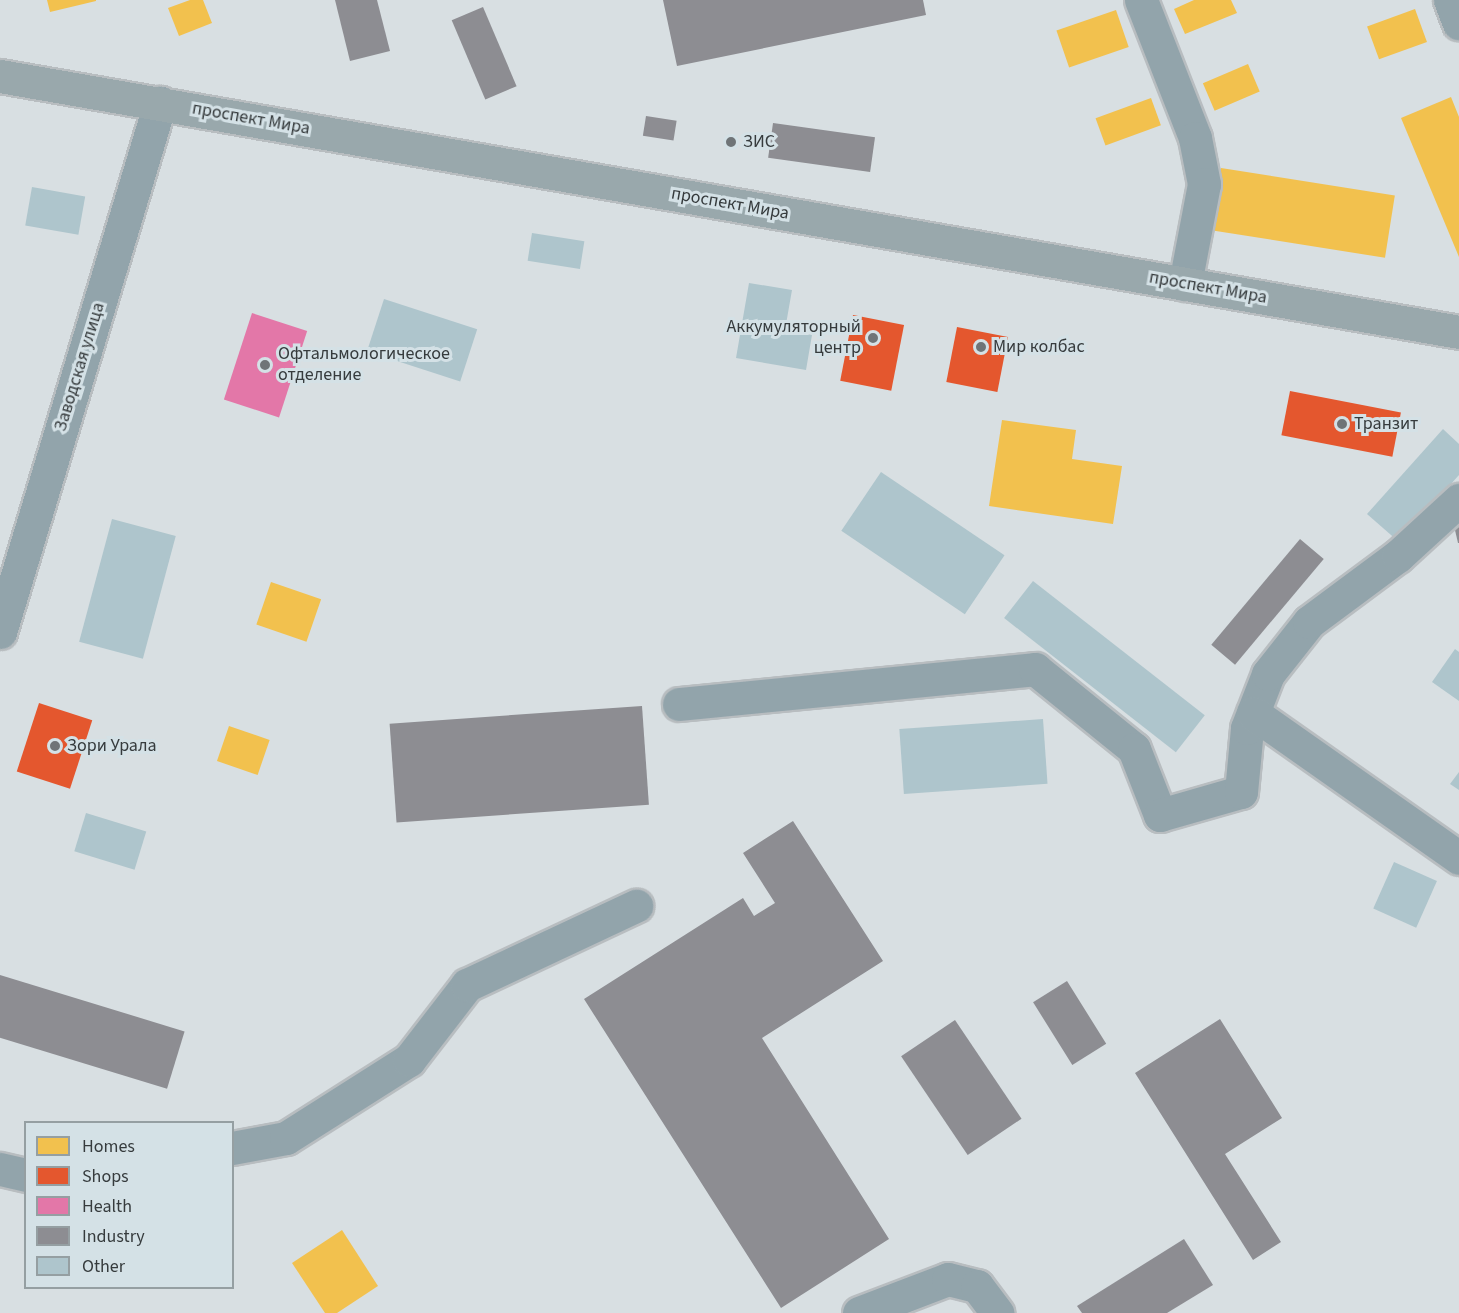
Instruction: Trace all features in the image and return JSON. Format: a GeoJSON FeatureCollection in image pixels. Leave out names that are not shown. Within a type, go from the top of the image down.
{"type":"FeatureCollection","features":[{"type":"Feature","properties":{"kind":"main road","name":"проспект Мира"},"geometry":{"type":"LineString","coordinates":[[0,76],[1459,332]]}},
{"type":"Feature","properties":{"kind":"street"},"geometry":{"type":"LineString","coordinates":[[1141,0],[1195,138],[1204,184],[1185,284]]}},
{"type":"Feature","properties":{"kind":"street"},"geometry":{"type":"LineString","coordinates":[[1450,0],[1459,23]]}},
{"type":"Feature","properties":{"kind":"street","name":"Заводская улица"},"geometry":{"type":"LineString","coordinates":[[0,632],[159,103]]}},
{"type":"Feature","properties":{"kind":"street"},"geometry":{"type":"LineString","coordinates":[[679,704],[1035,669],[1134,749],[1161,815],[1240,792],[1247,728],[1268,674],[1309,622],[1398,556],[1459,500]]}},
{"type":"Feature","properties":{"kind":"street"},"geometry":{"type":"LineString","coordinates":[[1253,713],[1459,858]]}},
{"type":"Feature","properties":{"kind":"street"},"geometry":{"type":"LineString","coordinates":[[234,1148],[286,1138],[409,1060],[467,986],[636,906]]}},
{"type":"Feature","properties":{"kind":"street"},"geometry":{"type":"LineString","coordinates":[[0,1169],[24,1175]]}},
{"type":"Feature","properties":{"kind":"street"},"geometry":{"type":"LineString","coordinates":[[859,1313],[948,1278],[977,1286],[997,1313]]}},
{"type":"Feature","properties":{"kind":"building: Homes"},"geometry":{"type":"Polygon","coordinates":[[[47,0],[96,0],[96,1],[50,12],[47,0]]]}},
{"type":"Feature","properties":{"kind":"building: Homes"},"geometry":{"type":"Polygon","coordinates":[[[190,0],[203,0],[212,23],[179,36],[168,8],[190,0]]]}},
{"type":"Feature","properties":{"kind":"building: Homes"},"geometry":{"type":"Polygon","coordinates":[[[1194,0],[1231,0],[1237,13],[1185,34],[1174,9],[1194,0]]]}},
{"type":"Feature","properties":{"kind":"building: Homes"},"geometry":{"type":"Polygon","coordinates":[[[1415,9],[1427,42],[1379,59],[1367,26],[1415,9]]]}},
{"type":"Feature","properties":{"kind":"building: Homes"},"geometry":{"type":"Polygon","coordinates":[[[1116,10],[1129,47],[1069,67],[1056,31],[1116,10]]]}},
{"type":"Feature","properties":{"kind":"building: Homes"},"geometry":{"type":"Polygon","coordinates":[[[1248,64],[1260,92],[1215,111],[1203,83],[1248,64]]]}},
{"type":"Feature","properties":{"kind":"building: Homes"},"geometry":{"type":"Polygon","coordinates":[[[1451,97],[1459,117],[1459,257],[1401,118],[1451,97]]]}},
{"type":"Feature","properties":{"kind":"building: Homes"},"geometry":{"type":"Polygon","coordinates":[[[1151,98],[1161,125],[1105,145],[1096,118],[1151,98]]]}},
{"type":"Feature","properties":{"kind":"building: Homes"},"geometry":{"type":"Polygon","coordinates":[[[1221,168],[1395,196],[1385,258],[1211,230],[1221,168]]]}},
{"type":"Feature","properties":{"kind":"building: Homes"},"geometry":{"type":"Polygon","coordinates":[[[1002,420],[1076,430],[1072,459],[1122,466],[1113,524],[989,506],[1002,420]]]}},
{"type":"Feature","properties":{"kind":"building: Homes"},"geometry":{"type":"Polygon","coordinates":[[[271,582],[321,599],[306,642],[256,625],[271,582]]]}},
{"type":"Feature","properties":{"kind":"building: Homes"},"geometry":{"type":"Polygon","coordinates":[[[229,726],[270,740],[258,775],[217,761],[229,726]]]}},
{"type":"Feature","properties":{"kind":"building: Homes"},"geometry":{"type":"Polygon","coordinates":[[[342,1230],[378,1286],[337,1313],[325,1313],[292,1263],[342,1230]]]}},
{"type":"Feature","properties":{"kind":"building: Shops"},"geometry":{"type":"Polygon","coordinates":[[[853,315],[904,325],[891,391],[840,381],[853,315]]]}},
{"type":"Feature","properties":{"kind":"building: Shops"},"geometry":{"type":"Polygon","coordinates":[[[957,327],[1008,337],[997,392],[946,382],[957,327]]]}},
{"type":"Feature","properties":{"kind":"building: Shops","name":"Транзит"},"geometry":{"type":"Polygon","coordinates":[[[1290,391],[1401,413],[1392,457],[1281,435],[1290,391]]]}},
{"type":"Feature","properties":{"kind":"building: Shops","name":"Зори Урала"},"geometry":{"type":"Polygon","coordinates":[[[39,703],[92,720],[70,789],[17,771],[39,703]]]}},
{"type":"Feature","properties":{"kind":"building: Health","name":"Офтальмологическое отделение"},"geometry":{"type":"Polygon","coordinates":[[[252,313],[307,331],[279,417],[224,400],[252,313]]]}},
{"type":"Feature","properties":{"kind":"building: Industry"},"geometry":{"type":"Polygon","coordinates":[[[335,0],[377,0],[390,51],[350,61],[335,0]]]}},
{"type":"Feature","properties":{"kind":"building: Industry"},"geometry":{"type":"Polygon","coordinates":[[[663,0],[923,0],[926,15],[677,66],[663,0]]]}},
{"type":"Feature","properties":{"kind":"building: Industry"},"geometry":{"type":"Polygon","coordinates":[[[483,7],[517,86],[485,99],[452,20],[483,7]]]}},
{"type":"Feature","properties":{"kind":"building: Industry"},"geometry":{"type":"Polygon","coordinates":[[[646,116],[677,121],[673,141],[643,136],[646,116]]]}},
{"type":"Feature","properties":{"kind":"building: Industry"},"geometry":{"type":"Polygon","coordinates":[[[773,123],[875,137],[870,172],[768,158],[773,123]]]}},
{"type":"Feature","properties":{"kind":"building: Industry"},"geometry":{"type":"Polygon","coordinates":[[[1459,511],[1459,543],[1458,543],[1451,513],[1459,511]]]}},
{"type":"Feature","properties":{"kind":"building: Industry"},"geometry":{"type":"Polygon","coordinates":[[[1300,539],[1324,559],[1235,665],[1211,645],[1300,539]]]}},
{"type":"Feature","properties":{"kind":"building: Industry"},"geometry":{"type":"Polygon","coordinates":[[[642,706],[649,805],[397,822],[390,724],[642,706]]]}},
{"type":"Feature","properties":{"kind":"building: Industry"},"geometry":{"type":"Polygon","coordinates":[[[793,821],[883,961],[762,1038],[889,1239],[781,1308],[584,999],[743,898],[754,916],[775,903],[743,853],[793,821]]]}},
{"type":"Feature","properties":{"kind":"building: Industry"},"geometry":{"type":"Polygon","coordinates":[[[0,975],[185,1031],[167,1089],[0,1038],[0,975]]]}},
{"type":"Feature","properties":{"kind":"building: Industry"},"geometry":{"type":"Polygon","coordinates":[[[1067,981],[1106,1044],[1072,1065],[1033,1002],[1067,981]]]}},
{"type":"Feature","properties":{"kind":"building: Industry"},"geometry":{"type":"Polygon","coordinates":[[[1220,1019],[1282,1118],[1225,1154],[1281,1242],[1253,1260],[1135,1073],[1220,1019]]]}},
{"type":"Feature","properties":{"kind":"building: Industry"},"geometry":{"type":"Polygon","coordinates":[[[955,1020],[1022,1119],[968,1155],[901,1056],[955,1020]]]}},
{"type":"Feature","properties":{"kind":"building: Industry"},"geometry":{"type":"Polygon","coordinates":[[[1184,1239],[1213,1285],[1167,1313],[1082,1313],[1077,1306],[1184,1239]]]}},
{"type":"Feature","properties":{"kind":"building: Other"},"geometry":{"type":"Polygon","coordinates":[[[32,187],[85,196],[78,235],[25,225],[32,187]]]}},
{"type":"Feature","properties":{"kind":"building: Other"},"geometry":{"type":"Polygon","coordinates":[[[532,233],[584,241],[580,269],[528,261],[532,233]]]}},
{"type":"Feature","properties":{"kind":"building: Other"},"geometry":{"type":"Polygon","coordinates":[[[749,283],[792,290],[785,330],[812,335],[806,370],[736,358],[749,283]]]}},
{"type":"Feature","properties":{"kind":"building: Other"},"geometry":{"type":"Polygon","coordinates":[[[384,299],[477,329],[460,382],[367,351],[384,299]]]}},
{"type":"Feature","properties":{"kind":"building: Other"},"geometry":{"type":"Polygon","coordinates":[[[1443,429],[1459,444],[1459,475],[1399,542],[1367,514],[1443,429]]]}},
{"type":"Feature","properties":{"kind":"building: Other"},"geometry":{"type":"Polygon","coordinates":[[[881,472],[1005,555],[965,614],[841,531],[881,472]]]}},
{"type":"Feature","properties":{"kind":"building: Other"},"geometry":{"type":"Polygon","coordinates":[[[112,519],[176,536],[143,659],[79,642],[112,519]]]}},
{"type":"Feature","properties":{"kind":"building: Other"},"geometry":{"type":"Polygon","coordinates":[[[1033,581],[1205,715],[1176,752],[1004,618],[1033,581]]]}},
{"type":"Feature","properties":{"kind":"building: Other"},"geometry":{"type":"Polygon","coordinates":[[[1455,649],[1459,652],[1459,701],[1432,682],[1455,649]]]}},
{"type":"Feature","properties":{"kind":"building: Other"},"geometry":{"type":"Polygon","coordinates":[[[1043,719],[1048,784],[904,794],[899,729],[1043,719]]]}},
{"type":"Feature","properties":{"kind":"building: Other"},"geometry":{"type":"Polygon","coordinates":[[[1459,772],[1459,790],[1450,784],[1459,772]]]}},
{"type":"Feature","properties":{"kind":"building: Other"},"geometry":{"type":"Polygon","coordinates":[[[86,813],[146,831],[135,870],[74,851],[86,813]]]}},
{"type":"Feature","properties":{"kind":"building: Other"},"geometry":{"type":"Polygon","coordinates":[[[1394,862],[1437,881],[1416,928],[1373,909],[1394,862]]]}},
{"type":"Feature","properties":{"kind":"place","name":"ЗИС"},"geometry":{"type":"Point","coordinates":[731,142]}},
{"type":"Feature","properties":{"kind":"place","name":"Аккумуляторный центр"},"geometry":{"type":"Point","coordinates":[873,338]}},
{"type":"Feature","properties":{"kind":"place","name":"Мир колбас"},"geometry":{"type":"Point","coordinates":[981,347]}},
{"type":"Feature","properties":{"kind":"place","name":"Офтальмологическое отделение"},"geometry":{"type":"Point","coordinates":[265,365]}},
{"type":"Feature","properties":{"kind":"place","name":"Транзит"},"geometry":{"type":"Point","coordinates":[1342,424]}},
{"type":"Feature","properties":{"kind":"place","name":"Зори Урала"},"geometry":{"type":"Point","coordinates":[55,746]}}]}
